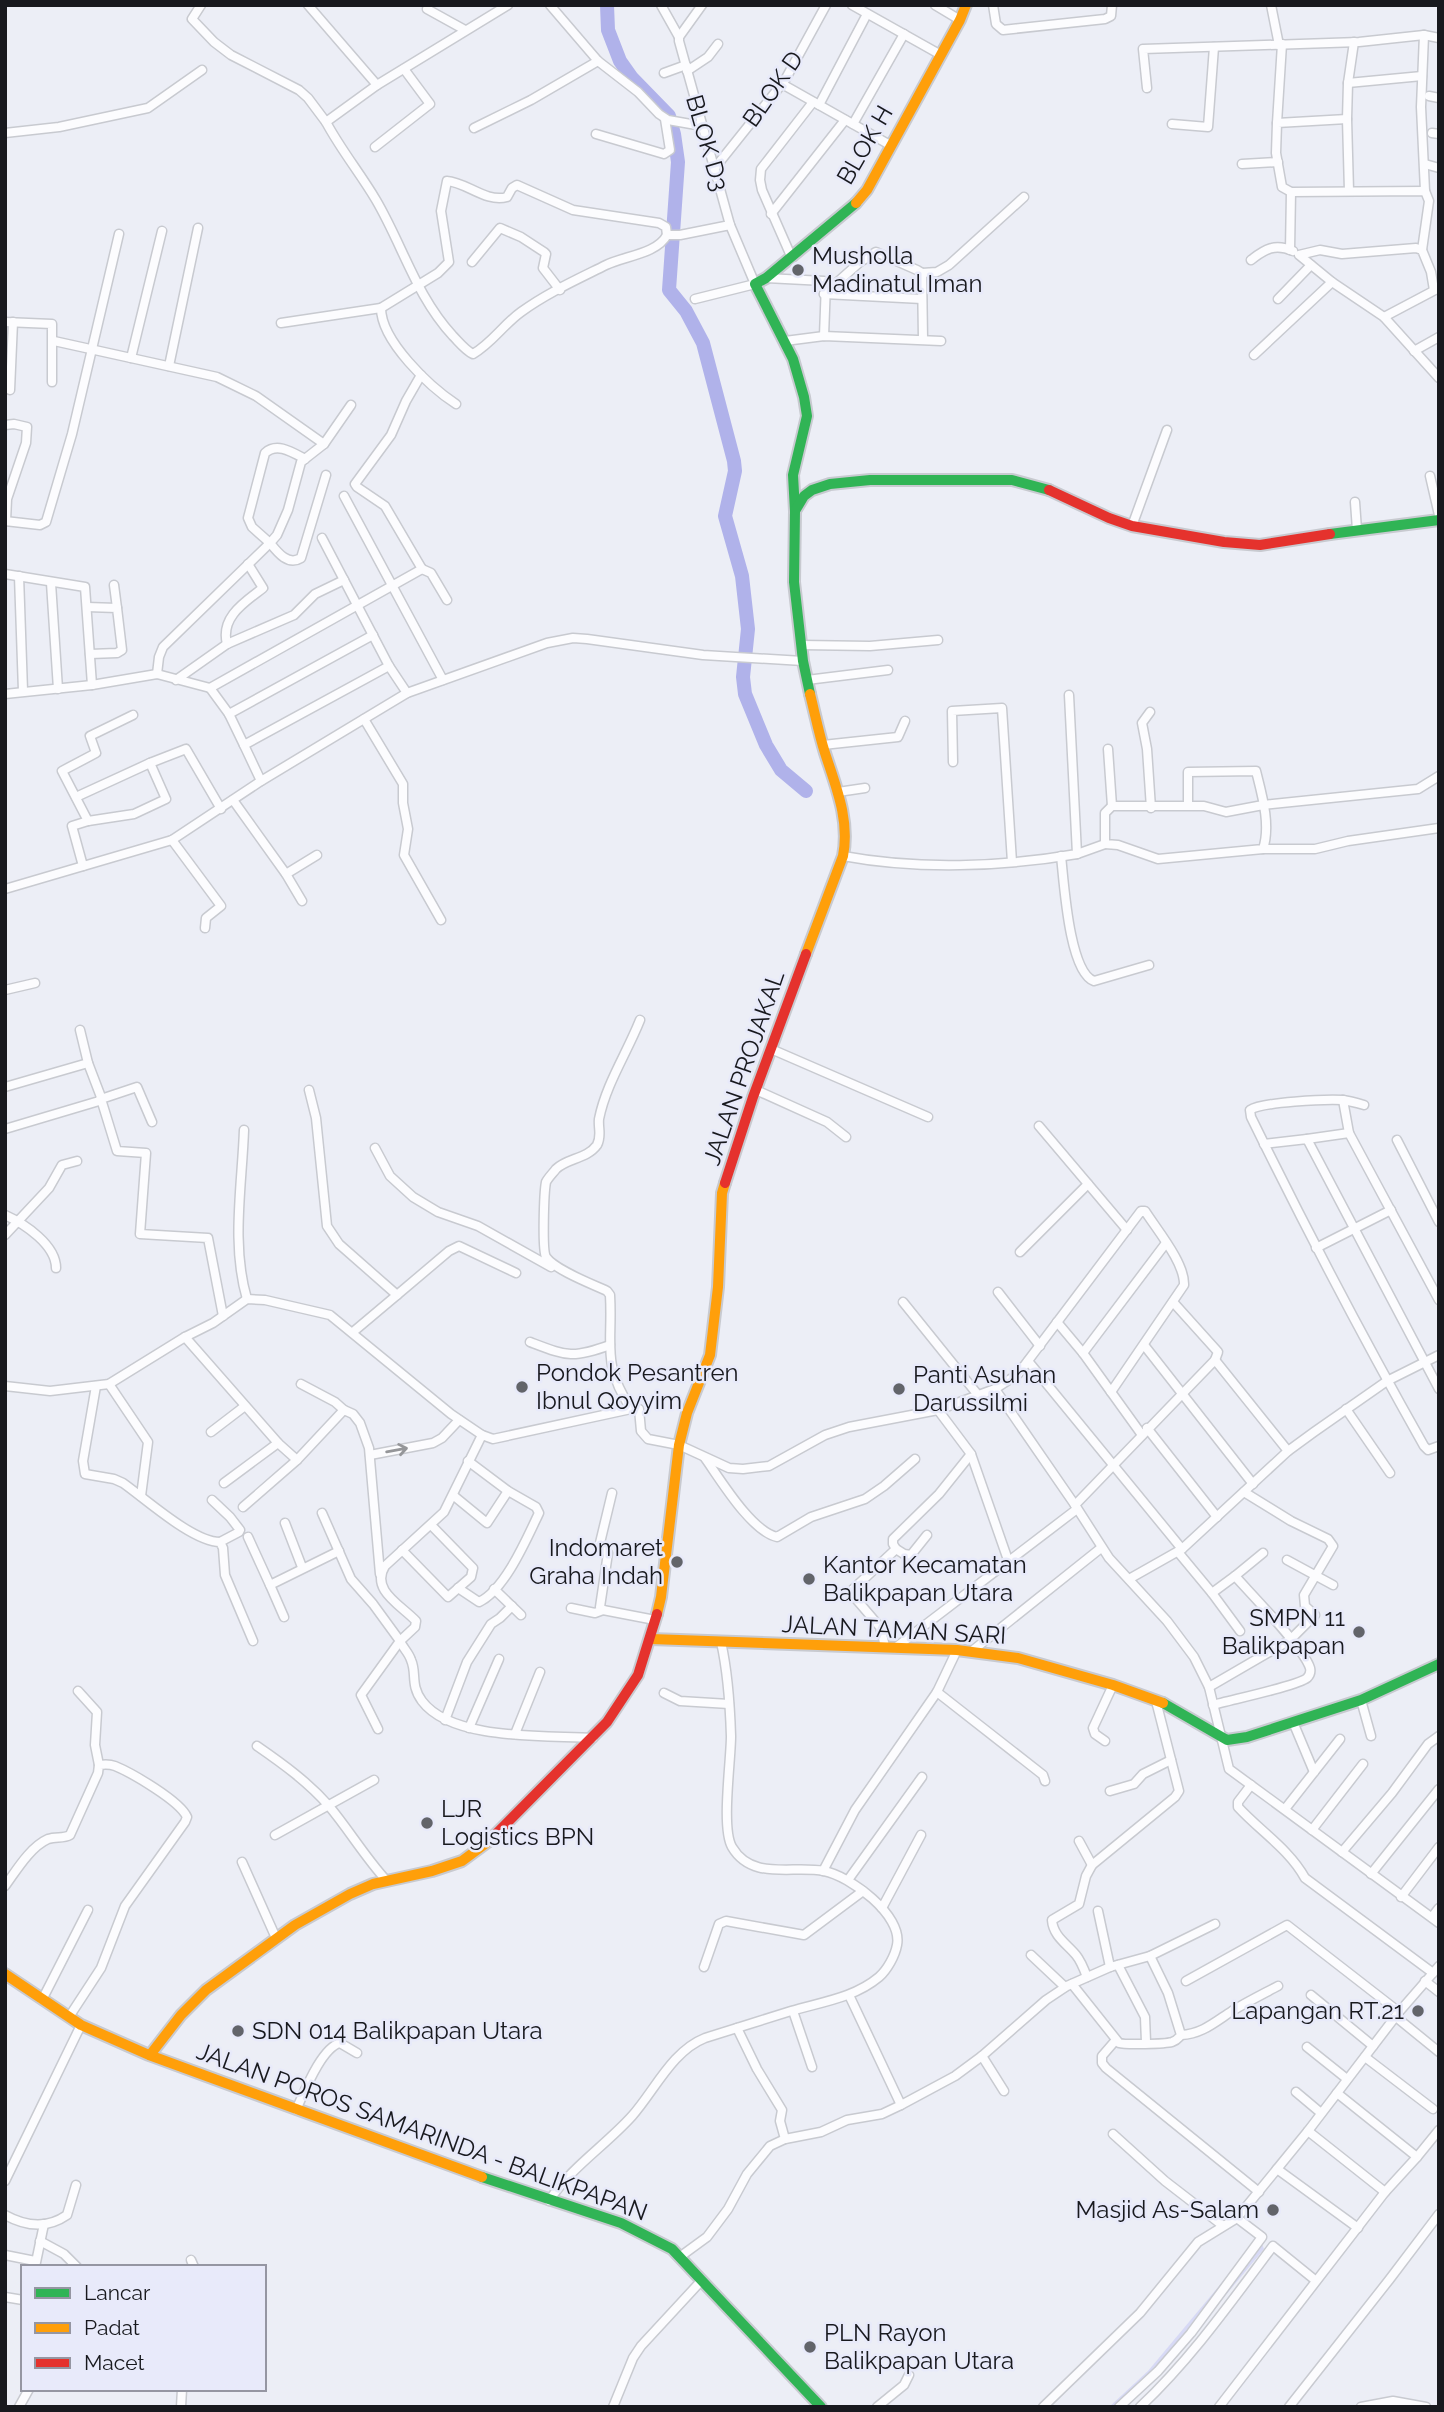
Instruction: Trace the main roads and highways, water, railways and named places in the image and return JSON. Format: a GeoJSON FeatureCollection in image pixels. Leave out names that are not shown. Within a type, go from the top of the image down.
{"type":"FeatureCollection","features":[{"type":"Feature","properties":{"kind":"main road","name":"BLOK H"},"geometry":{"type":"LineString","coordinates":[[755,284],[766,278],[860,199],[867,190],[966,5]]}},
{"type":"Feature","properties":{"kind":"main road","name":"JALAN PROJAKAL"},"geometry":{"type":"LineString","coordinates":[[150,2055],[181,2015],[206,1990],[276,1937],[350,1894],[386,1880],[432,1871],[462,1861],[488,1842],[607,1722],[638,1675],[651,1639],[661,1597],[678,1445],[687,1413],[710,1355],[717,1308],[722,1193],[756,1090],[844,856],[846,840],[838,792],[823,744],[803,661],[794,582],[793,475],[807,416],[793,359],[755,284]]}},
{"type":"Feature","properties":{"kind":"main road"},"geometry":{"type":"LineString","coordinates":[[795,511],[804,496],[830,484],[911,478],[1012,480],[1053,491],[1132,526],[1224,542],[1260,545],[1439,518]]}},
{"type":"Feature","properties":{"kind":"main road","name":"JALAN TAMAN SARI"},"geometry":{"type":"LineString","coordinates":[[651,1639],[957,1650],[1017,1658],[1113,1685],[1156,1701],[1223,1738],[1247,1737],[1361,1700],[1439,1664]]}},
{"type":"Feature","properties":{"kind":"main road","name":"JALAN POROS SAMARINDA - BALIKPAPAN"},"geometry":{"type":"LineString","coordinates":[[5,1974],[81,2025],[150,2055],[549,2201],[621,2223],[672,2249],[821,2407]]}},
{"type":"Feature","properties":{"kind":"waterway"},"geometry":{"type":"LineString","coordinates":[[607,5],[608,30],[620,61],[632,78],[669,116],[674,134],[678,162],[669,290],[686,311],[703,343],[734,461],[735,471],[725,516],[742,576],[748,629],[743,677],[745,694],[766,745],[781,770],[806,791]]}},
{"type":"Feature","properties":{"kind":"place","name":"Musholla Madinatul Iman"},"geometry":{"type":"Point","coordinates":[798,270]}},
{"type":"Feature","properties":{"kind":"place","name":"Pondok Pesantren Ibnul Qoyyim"},"geometry":{"type":"Point","coordinates":[522,1387]}},
{"type":"Feature","properties":{"kind":"place","name":"Panti Asuhan Darussilmi"},"geometry":{"type":"Point","coordinates":[899,1389]}},
{"type":"Feature","properties":{"kind":"place","name":"Indomaret Graha Indah"},"geometry":{"type":"Point","coordinates":[677,1562]}},
{"type":"Feature","properties":{"kind":"place","name":"Kantor Kecamatan Balikpapan Utara"},"geometry":{"type":"Point","coordinates":[809,1579]}},
{"type":"Feature","properties":{"kind":"place","name":"SMPN 11 Balikpapan"},"geometry":{"type":"Point","coordinates":[1359,1632]}},
{"type":"Feature","properties":{"kind":"place","name":"LJR Logistics BPN"},"geometry":{"type":"Point","coordinates":[427,1823]}},
{"type":"Feature","properties":{"kind":"place","name":"Lapangan RT.21"},"geometry":{"type":"Point","coordinates":[1418,2011]}},
{"type":"Feature","properties":{"kind":"place","name":"SDN 014 Balikpapan Utara"},"geometry":{"type":"Point","coordinates":[238,2031]}},
{"type":"Feature","properties":{"kind":"place","name":"Masjid As-Salam"},"geometry":{"type":"Point","coordinates":[1273,2210]}},
{"type":"Feature","properties":{"kind":"place","name":"PLN Rayon Balikpapan Utara"},"geometry":{"type":"Point","coordinates":[810,2347]}}]}
